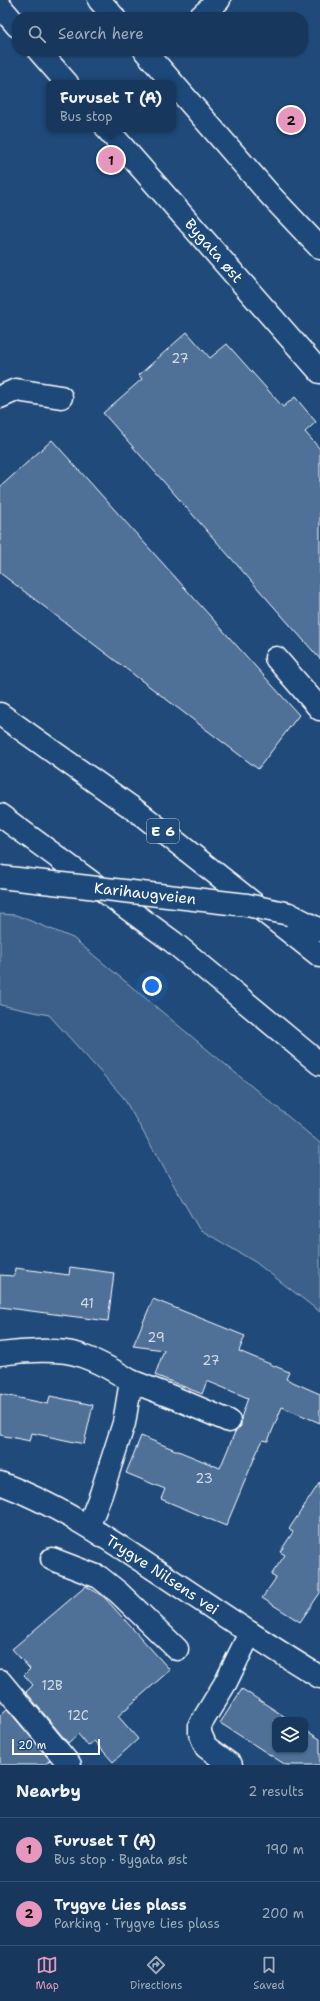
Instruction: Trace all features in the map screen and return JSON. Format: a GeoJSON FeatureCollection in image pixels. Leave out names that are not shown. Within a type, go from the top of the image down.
{"type":"FeatureCollection","features":[{"type":"Feature","properties":{"kind":"main road"},"geometry":{"type":"LineString","coordinates":[[99,0],[110,12]]}},
{"type":"Feature","properties":{"kind":"main road"},"geometry":{"type":"LineString","coordinates":[[206,12],[220,0]]}},
{"type":"Feature","properties":{"kind":"main road"},"geometry":{"type":"LineString","coordinates":[[0,6],[12,20]]}},
{"type":"Feature","properties":{"kind":"main road"},"geometry":{"type":"LineString","coordinates":[[43,56],[64,80]]}},
{"type":"Feature","properties":{"kind":"main road"},"geometry":{"type":"LineString","coordinates":[[154,56],[174,80]]}},
{"type":"Feature","properties":{"kind":"main road"},"geometry":{"type":"LineString","coordinates":[[176,83],[271,196],[320,248]]}},
{"type":"Feature","properties":{"kind":"main road","name":"Bygata øst"},"geometry":{"type":"LineString","coordinates":[[110,132],[320,372]]}},
{"type":"Feature","properties":{"kind":"main road"},"geometry":{"type":"LineString","coordinates":[[0,396],[16,390],[60,397]]}},
{"type":"Feature","properties":{"kind":"main road"},"geometry":{"type":"LineString","coordinates":[[276,658],[320,709]]}},
{"type":"Feature","properties":{"kind":"main road","name":"E 6"},"geometry":{"type":"LineString","coordinates":[[0,714],[142,815],[320,956]]}},
{"type":"Feature","properties":{"kind":"main road"},"geometry":{"type":"LineString","coordinates":[[0,815],[173,942],[320,1064]]}},
{"type":"Feature","properties":{"kind":"main road","name":"Karihaugveien"},"geometry":{"type":"LineString","coordinates":[[0,877],[247,905],[288,914],[320,917]]}},
{"type":"Feature","properties":{"kind":"main road","name":"Karihaugveien"},"geometry":{"type":"LineString","coordinates":[[288,914],[320,930]]}},
{"type":"Feature","properties":{"kind":"main road"},"geometry":{"type":"LineString","coordinates":[[0,1354],[45,1351],[80,1355],[105,1365],[131,1381],[176,1398],[228,1421]]}},
{"type":"Feature","properties":{"kind":"main road"},"geometry":{"type":"LineString","coordinates":[[89,1526],[124,1423],[131,1381]]}},
{"type":"Feature","properties":{"kind":"main road","name":"Trygve Nilsens vei"},"geometry":{"type":"LineString","coordinates":[[0,1483],[36,1497],[89,1526],[250,1633],[320,1677]]}},
{"type":"Feature","properties":{"kind":"main road"},"geometry":{"type":"LineString","coordinates":[[52,1559],[99,1577],[118,1592],[177,1649]]}},
{"type":"Feature","properties":{"kind":"main road"},"geometry":{"type":"LineString","coordinates":[[231,1765],[206,1747],[200,1734],[200,1725],[226,1682],[250,1633]]}},
{"type":"Feature","properties":{"kind":"main road"},"geometry":{"type":"LineString","coordinates":[[0,1681],[70,1765]]}},
{"type":"Feature","properties":{"kind":"shaded area"},"geometry":{"type":"Polygon","coordinates":[[[0,914],[16,915],[73,938],[320,1143],[320,1312],[255,1262],[199,1229],[123,1097],[49,1015],[0,1005],[0,914]]]}},
{"type":"Feature","properties":{"kind":"building"},"geometry":{"type":"Polygon","coordinates":[[[187,332],[210,358],[227,344],[283,407],[295,397],[316,422],[305,432],[320,449],[320,659],[103,413],[142,379],[139,375],[187,332]]]}},
{"type":"Feature","properties":{"kind":"building"},"geometry":{"type":"Polygon","coordinates":[[[52,440],[299,715],[258,769],[0,573],[0,487],[52,440]]]}},
{"type":"Feature","properties":{"kind":"building"},"geometry":{"type":"Polygon","coordinates":[[[70,1267],[114,1273],[108,1321],[0,1307],[0,1275],[14,1276],[15,1268],[69,1275],[70,1267]]]}},
{"type":"Feature","properties":{"kind":"building"},"geometry":{"type":"Polygon","coordinates":[[[153,1299],[245,1336],[239,1351],[289,1372],[286,1379],[320,1394],[320,1423],[282,1407],[268,1441],[263,1440],[257,1452],[226,1526],[161,1499],[165,1489],[126,1473],[141,1436],[220,1468],[235,1432],[241,1426],[241,1418],[248,1398],[207,1381],[202,1394],[155,1375],[164,1350],[133,1346],[153,1299]]]}},
{"type":"Feature","properties":{"kind":"building"},"geometry":{"type":"Polygon","coordinates":[[[0,1394],[48,1404],[50,1396],[93,1405],[84,1444],[32,1433],[30,1441],[0,1435],[0,1394]]]}},
{"type":"Feature","properties":{"kind":"building"},"geometry":{"type":"Polygon","coordinates":[[[320,1482],[320,1593],[300,1622],[262,1598],[276,1578],[271,1575],[285,1555],[280,1552],[293,1532],[289,1529],[320,1482]]]}},
{"type":"Feature","properties":{"kind":"building"},"geometry":{"type":"Polygon","coordinates":[[[86,1586],[104,1597],[170,1670],[118,1716],[138,1739],[113,1762],[94,1741],[88,1746],[78,1734],[68,1743],[26,1692],[33,1685],[24,1675],[30,1669],[12,1649],[86,1586]]]}},
{"type":"Feature","properties":{"kind":"building"},"geometry":{"type":"Polygon","coordinates":[[[242,1689],[285,1717],[272,1717],[272,1753],[308,1753],[308,1732],[320,1739],[320,1765],[286,1765],[220,1723],[242,1689]]]}},
{"type":"Feature","properties":{"kind":"building"},"geometry":{"type":"Polygon","coordinates":[[[7,1709],[50,1760],[44,1765],[0,1765],[0,1715],[7,1709]]]}},
{"type":"Feature","properties":{"kind":"place","name":"Trygve Lies plass"},"geometry":{"type":"Point","coordinates":[291,120]}},
{"type":"Feature","properties":{"kind":"place","name":"Furuset T (A)"},"geometry":{"type":"Point","coordinates":[111,160]}}]}
